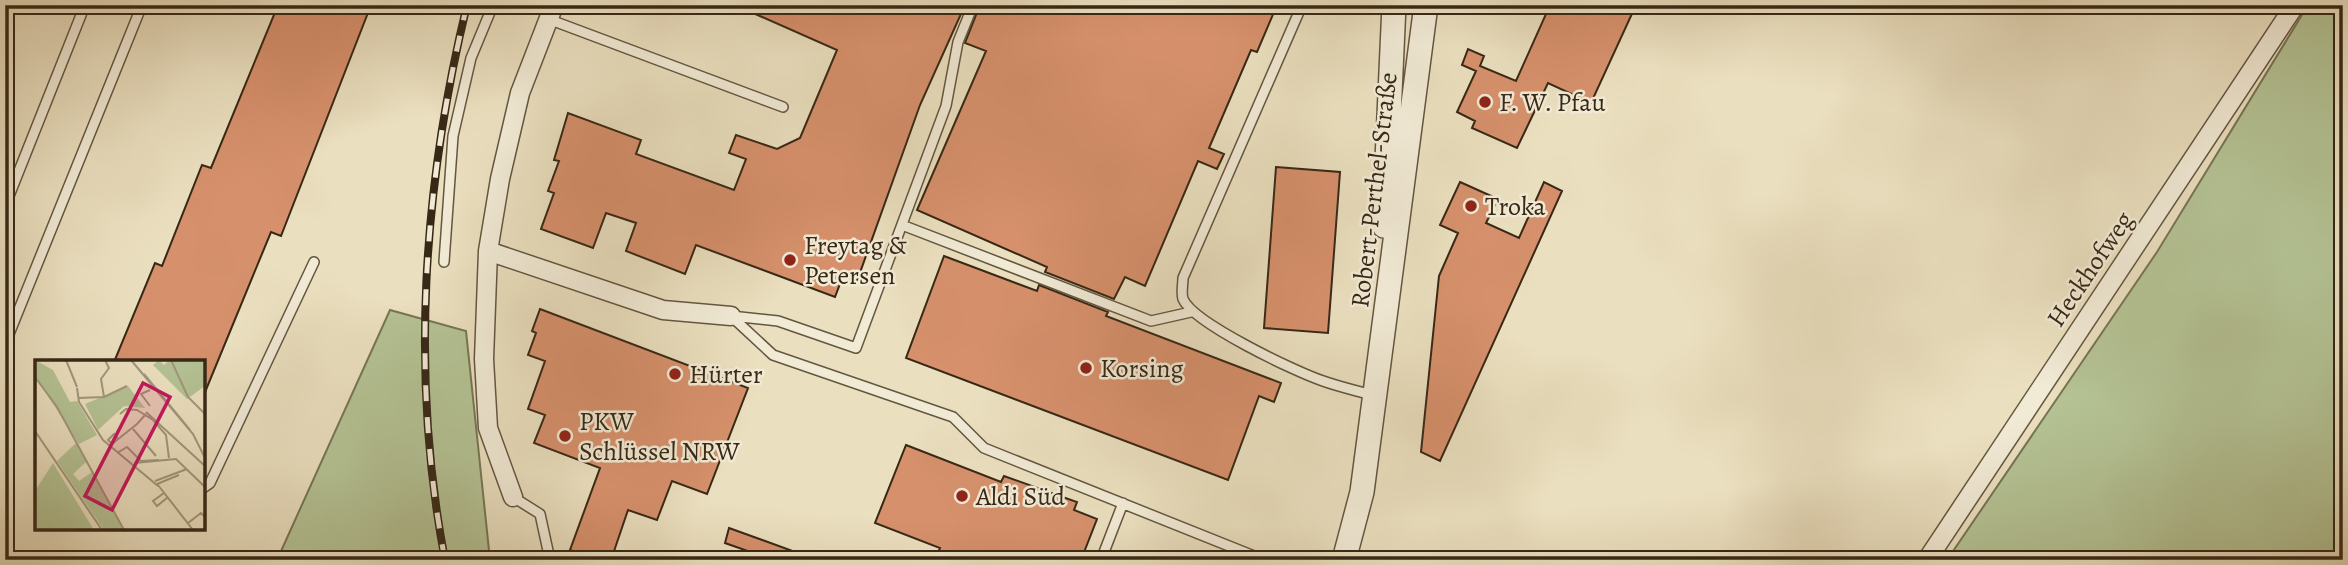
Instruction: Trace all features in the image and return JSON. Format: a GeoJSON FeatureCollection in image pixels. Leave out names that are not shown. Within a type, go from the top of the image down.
{"type":"FeatureCollection","features":[{"type":"Feature","properties":{"kind":"street","name":"Robert-Perthel-Straße"},"geometry":{"type":"LineString","coordinates":[[1344,560],[1362,492],[1426,5]]}},
{"type":"Feature","properties":{"kind":"street","name":"Heckhofweg"},"geometry":{"type":"LineString","coordinates":[[1927,560],[2295,5]]}},
{"type":"Feature","properties":{"kind":"street"},"geometry":{"type":"LineString","coordinates":[[513,497],[488,428],[484,359],[488,251],[500,179],[520,93],[551,12]]}},
{"type":"Feature","properties":{"kind":"street","name":"Robert-Perthel-Straße"},"geometry":{"type":"LineString","coordinates":[[1377,389],[1391,13]]}},
{"type":"Feature","properties":{"kind":"street"},"geometry":{"type":"LineString","coordinates":[[488,251],[663,310],[731,316]]}},
{"type":"Feature","properties":{"kind":"lane"},"geometry":{"type":"LineString","coordinates":[[5,206],[85,5]]}},
{"type":"Feature","properties":{"kind":"lane"},"geometry":{"type":"LineString","coordinates":[[5,344],[142,5]]}},
{"type":"Feature","properties":{"kind":"lane"},"geometry":{"type":"LineString","coordinates":[[444,262],[453,136],[471,58],[493,5]]}},
{"type":"Feature","properties":{"kind":"lane"},"geometry":{"type":"LineString","coordinates":[[731,316],[778,321],[856,348],[946,106],[958,41],[973,5]]}},
{"type":"Feature","properties":{"kind":"lane"},"geometry":{"type":"LineString","coordinates":[[1302,5],[1183,278],[1182,297],[1191,312],[1213,327],[1296,369],[1322,381],[1377,389]]}},
{"type":"Feature","properties":{"kind":"lane"},"geometry":{"type":"LineString","coordinates":[[551,12],[783,107]]}},
{"type":"Feature","properties":{"kind":"lane"},"geometry":{"type":"LineString","coordinates":[[902,225],[1151,321],[1191,312]]}},
{"type":"Feature","properties":{"kind":"lane"},"geometry":{"type":"LineString","coordinates":[[205,487],[210,483],[314,262]]}},
{"type":"Feature","properties":{"kind":"lane"},"geometry":{"type":"LineString","coordinates":[[731,316],[773,355],[953,417],[984,448],[1264,560]]}},
{"type":"Feature","properties":{"kind":"lane"},"geometry":{"type":"LineString","coordinates":[[513,497],[540,514],[550,560]]}},
{"type":"Feature","properties":{"kind":"lane"},"geometry":{"type":"LineString","coordinates":[[1101,560],[1123,503]]}},
{"type":"Feature","properties":{"kind":"green space"},"geometry":{"type":"Polygon","coordinates":[[[2308,5],[2343,5],[2343,560],[1947,560],[2157,252],[2308,5]]]}},
{"type":"Feature","properties":{"kind":"green space"},"geometry":{"type":"Polygon","coordinates":[[[390,310],[466,331],[490,560],[277,560],[390,310]]]}},
{"type":"Feature","properties":{"kind":"building"},"geometry":{"type":"Polygon","coordinates":[[[278,5],[371,5],[281,236],[271,232],[205,392],[205,360],[115,360],[155,263],[162,266],[202,165],[211,168],[278,5]]]}},
{"type":"Feature","properties":{"kind":"building"},"geometry":{"type":"Polygon","coordinates":[[[735,5],[965,5],[920,105],[857,281],[843,276],[835,297],[696,245],[685,274],[626,251],[636,223],[606,213],[593,248],[541,229],[554,193],[548,191],[559,161],[554,160],[568,113],[641,140],[636,154],[734,190],[746,159],[729,153],[736,135],[777,149],[800,138],[837,50],[735,5]]]}},
{"type":"Feature","properties":{"kind":"building"},"geometry":{"type":"Polygon","coordinates":[[[980,5],[1277,5],[1257,52],[1251,50],[1209,148],[1224,154],[1217,169],[1198,161],[1145,286],[1125,277],[1114,299],[1045,272],[1047,267],[917,210],[986,51],[965,43],[980,5]]]}},
{"type":"Feature","properties":{"kind":"building"},"geometry":{"type":"Polygon","coordinates":[[[1550,5],[1636,5],[1591,103],[1548,83],[1517,148],[1472,128],[1475,121],[1457,112],[1476,71],[1462,65],[1468,49],[1484,56],[1480,66],[1516,81],[1550,5]]]}},
{"type":"Feature","properties":{"kind":"building"},"geometry":{"type":"Polygon","coordinates":[[[1276,167],[1340,172],[1328,333],[1264,328],[1276,167]]]}},
{"type":"Feature","properties":{"kind":"building"},"geometry":{"type":"Polygon","coordinates":[[[1460,182],[1498,199],[1486,223],[1519,238],[1544,182],[1562,191],[1440,461],[1421,452],[1439,276],[1458,233],[1440,225],[1460,182]]]}},
{"type":"Feature","properties":{"kind":"building","name":"Korsing"},"geometry":{"type":"Polygon","coordinates":[[[944,256],[1037,291],[1039,285],[1108,312],[1106,316],[1281,383],[1274,402],[1259,396],[1228,480],[906,358],[944,256]]]}},
{"type":"Feature","properties":{"kind":"building"},"geometry":{"type":"Polygon","coordinates":[[[540,309],[748,388],[707,494],[672,481],[657,520],[628,510],[611,560],[599,560],[570,550],[600,468],[534,443],[545,415],[528,409],[545,361],[528,355],[536,333],[532,331],[540,309]]]}},
{"type":"Feature","properties":{"kind":"building","name":"Aldi Süd"},"geometry":{"type":"Polygon","coordinates":[[[906,445],[1001,482],[1004,476],[1077,502],[1074,510],[1097,519],[1081,560],[935,560],[940,548],[875,523],[906,445]]]}},
{"type":"Feature","properties":{"kind":"building"},"geometry":{"type":"Polygon","coordinates":[[[729,528],[801,554],[799,560],[773,560],[725,543],[729,528]]]}},
{"type":"Feature","properties":{"kind":"railway"},"geometry":{"type":"LineString","coordinates":[[445,560],[427,422],[426,282],[440,142],[467,5]]}},
{"type":"Feature","properties":{"kind":"place","name":"F. W. Pfau"},"geometry":{"type":"Point","coordinates":[1485,102]}},
{"type":"Feature","properties":{"kind":"place","name":"Troka"},"geometry":{"type":"Point","coordinates":[1471,206]}},
{"type":"Feature","properties":{"kind":"place","name":"Freytag & Petersen"},"geometry":{"type":"Point","coordinates":[790,260]}},
{"type":"Feature","properties":{"kind":"place","name":"Korsing"},"geometry":{"type":"Point","coordinates":[1086,368]}},
{"type":"Feature","properties":{"kind":"place","name":"Hürter"},"geometry":{"type":"Point","coordinates":[675,374]}},
{"type":"Feature","properties":{"kind":"place","name":"PKW Schlüssel NRW"},"geometry":{"type":"Point","coordinates":[565,436]}},
{"type":"Feature","properties":{"kind":"place","name":"Aldi Süd"},"geometry":{"type":"Point","coordinates":[962,496]}}]}
